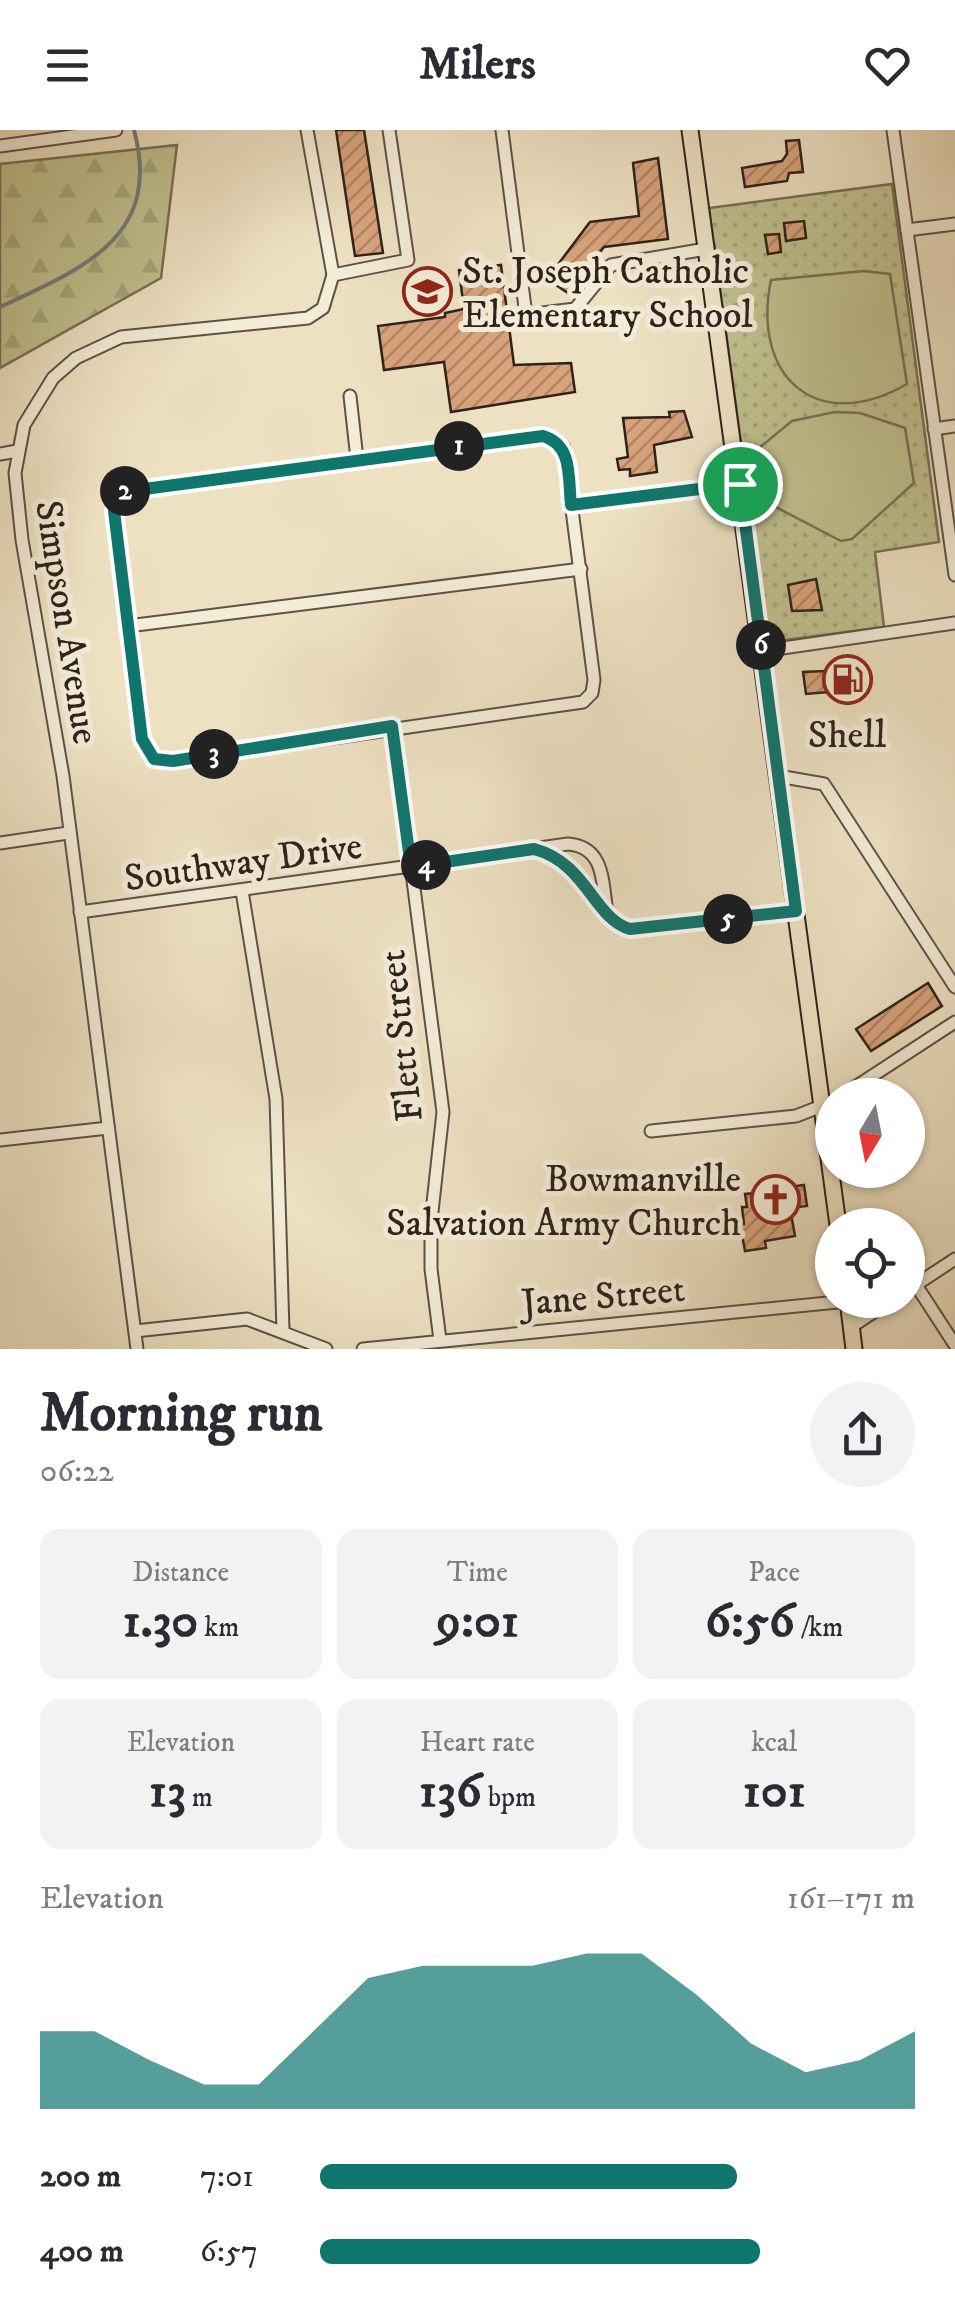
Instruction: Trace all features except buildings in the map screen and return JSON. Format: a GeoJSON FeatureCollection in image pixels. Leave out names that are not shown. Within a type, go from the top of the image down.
{"type":"FeatureCollection","features":[{"type":"Feature","properties":{"kind":"main road"},"geometry":{"type":"LineString","coordinates":[[690,130],[796,911],[824,1078]]}},
{"type":"Feature","properties":{"kind":"main road"},"geometry":{"type":"LineString","coordinates":[[849,1318],[854,1349]]}},
{"type":"Feature","properties":{"kind":"street"},"geometry":{"type":"LineString","coordinates":[[0,146],[112,130]]}},
{"type":"Feature","properties":{"kind":"street"},"geometry":{"type":"LineString","coordinates":[[306,130],[333,275],[408,260],[389,130]]}},
{"type":"Feature","properties":{"kind":"street"},"geometry":{"type":"LineString","coordinates":[[502,130],[526,314],[574,309],[611,265],[706,249]]}},
{"type":"Feature","properties":{"kind":"street"},"geometry":{"type":"LineString","coordinates":[[893,130],[955,575]]}},
{"type":"Feature","properties":{"kind":"street"},"geometry":{"type":"LineString","coordinates":[[907,230],[955,224]]}},
{"type":"Feature","properties":{"kind":"street","name":"Simpson Avenue"},"geometry":{"type":"LineString","coordinates":[[138,1349],[80,912],[22,540],[17,451],[38,398],[53,378],[87,352],[121,337],[308,318],[323,308],[333,275]]}},
{"type":"Feature","properties":{"kind":"street"},"geometry":{"type":"LineString","coordinates":[[350,396],[357,459]]}},
{"type":"Feature","properties":{"kind":"street"},"geometry":{"type":"LineString","coordinates":[[934,429],[955,426]]}},
{"type":"Feature","properties":{"kind":"street"},"geometry":{"type":"LineString","coordinates":[[543,436],[558,440],[564,448],[581,569],[594,680],[592,693],[583,702],[392,726],[173,761],[154,759],[142,739],[114,511],[122,492],[357,459],[543,436]]}},
{"type":"Feature","properties":{"kind":"street"},"geometry":{"type":"LineString","coordinates":[[0,454],[17,451]]}},
{"type":"Feature","properties":{"kind":"street"},"geometry":{"type":"LineString","coordinates":[[571,505],[740,484]]}},
{"type":"Feature","properties":{"kind":"street"},"geometry":{"type":"LineString","coordinates":[[128,626],[581,569]]}},
{"type":"Feature","properties":{"kind":"street"},"geometry":{"type":"LineString","coordinates":[[762,651],[955,623]]}},
{"type":"Feature","properties":{"kind":"street","name":"Flett Street"},"geometry":{"type":"LineString","coordinates":[[392,726],[444,1112],[431,1221],[431,1269],[440,1340]]}},
{"type":"Feature","properties":{"kind":"street"},"geometry":{"type":"LineString","coordinates":[[778,776],[824,784],[955,987]]}},
{"type":"Feature","properties":{"kind":"street"},"geometry":{"type":"LineString","coordinates":[[0,843],[68,833]]}},
{"type":"Feature","properties":{"kind":"street","name":"Southway Drive"},"geometry":{"type":"LineString","coordinates":[[80,912],[568,844],[592,851],[599,862],[607,912]]}},
{"type":"Feature","properties":{"kind":"street"},"geometry":{"type":"LineString","coordinates":[[534,849],[553,856],[578,874],[622,927],[640,930],[796,911]]}},
{"type":"Feature","properties":{"kind":"street"},"geometry":{"type":"LineString","coordinates":[[242,890],[276,1099],[283,1331]]}},
{"type":"Feature","properties":{"kind":"street"},"geometry":{"type":"LineString","coordinates":[[869,1078],[955,1022]]}},
{"type":"Feature","properties":{"kind":"street"},"geometry":{"type":"LineString","coordinates":[[652,1131],[796,1116],[815,1109]]}},
{"type":"Feature","properties":{"kind":"street"},"geometry":{"type":"LineString","coordinates":[[0,1140],[108,1128]]}},
{"type":"Feature","properties":{"kind":"street"},"geometry":{"type":"LineString","coordinates":[[925,1279],[955,1260]]}},
{"type":"Feature","properties":{"kind":"street","name":"Jane Street"},"geometry":{"type":"LineString","coordinates":[[363,1349],[815,1304]]}},
{"type":"Feature","properties":{"kind":"street"},"geometry":{"type":"LineString","coordinates":[[925,1305],[955,1346]]}},
{"type":"Feature","properties":{"kind":"street"},"geometry":{"type":"LineString","coordinates":[[850,1327],[864,1318]]}},
{"type":"Feature","properties":{"kind":"street"},"geometry":{"type":"LineString","coordinates":[[136,1331],[248,1319],[326,1349]]}},
{"type":"Feature","properties":{"kind":"green space"},"geometry":{"type":"Polygon","coordinates":[[[177,145],[161,278],[0,368],[0,164],[177,145]]]}},
{"type":"Feature","properties":{"kind":"green space"},"geometry":{"type":"Polygon","coordinates":[[[892,184],[939,542],[875,552],[884,627],[778,641],[767,633],[709,208],[892,184]]]}},
{"type":"Feature","properties":{"kind":"green space"},"geometry":{"type":"Polygon","coordinates":[[[864,271],[890,274],[907,384],[874,398],[845,403],[819,400],[798,388],[782,369],[771,344],[767,314],[771,280],[864,271]]]}},
{"type":"Feature","properties":{"kind":"green space"},"geometry":{"type":"Polygon","coordinates":[[[835,412],[860,413],[905,428],[914,483],[852,539],[841,541],[766,502],[759,448],[792,421],[835,412]]]}},
{"type":"Feature","properties":{"kind":"waterway"},"geometry":{"type":"LineString","coordinates":[[0,307],[86,263],[126,223],[137,197],[140,167],[134,130]]}},
{"type":"Feature","properties":{"kind":"place","name":"St. Joseph Catholic Elementary School"},"geometry":{"type":"Point","coordinates":[427,292]}},
{"type":"Feature","properties":{"kind":"place","name":"Shell"},"geometry":{"type":"Point","coordinates":[847,680]}},
{"type":"Feature","properties":{"kind":"place","name":"Bowmanville Salvation Army Church"},"geometry":{"type":"Point","coordinates":[776,1200]}},
{"type":"Feature","properties":{"kind":"route"},"geometry":{"type":"LineString","coordinates":[[543,436],[558,440],[564,448],[571,505],[740,484],[796,911],[630,929],[614,922],[588,885],[564,862],[534,849],[411,867],[392,726],[173,761],[154,759],[142,739],[114,511],[122,492],[543,436]]}}]}
